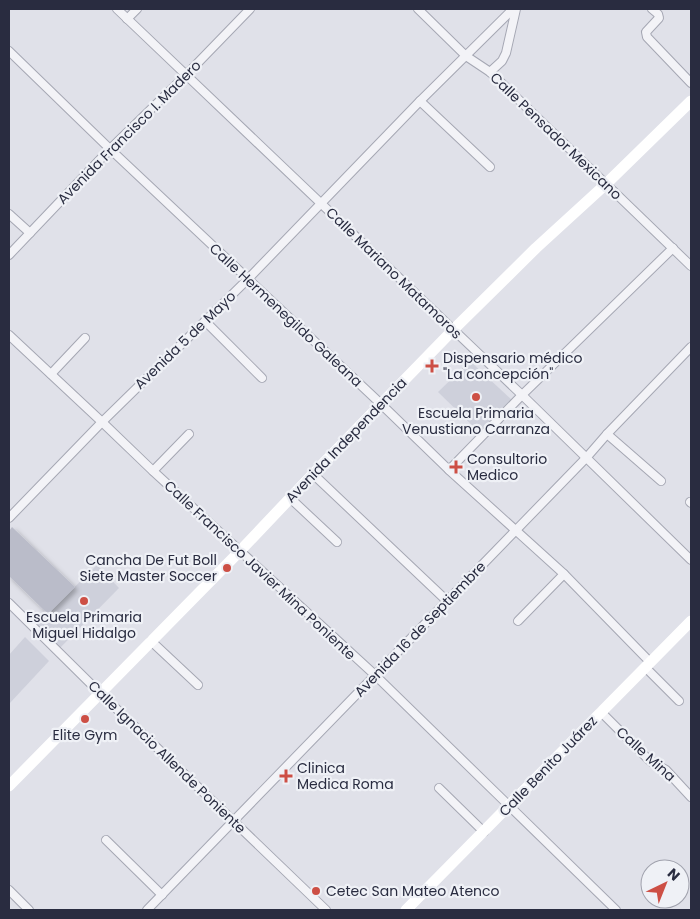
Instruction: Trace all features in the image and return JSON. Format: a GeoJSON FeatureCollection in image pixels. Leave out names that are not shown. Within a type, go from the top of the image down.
{"type":"FeatureCollection","features":[{"type":"Feature","properties":{"kind":"main road","name":"Avenida Independencia"},"geometry":{"type":"LineString","coordinates":[[9,786],[454,330],[536,248],[606,184],[691,101]]}},
{"type":"Feature","properties":{"kind":"main road","name":"Calle Benito Juárez"},"geometry":{"type":"LineString","coordinates":[[412,908],[509,806],[691,621]]}},
{"type":"Feature","properties":{"kind":"street","name":"Calle Mariano Matamoros"},"geometry":{"type":"LineString","coordinates":[[117,9],[522,395],[691,560]]}},
{"type":"Feature","properties":{"kind":"street"},"geometry":{"type":"LineString","coordinates":[[127,19],[137,9]]}},
{"type":"Feature","properties":{"kind":"street","name":"Avenida Francisco I. Madero"},"geometry":{"type":"LineString","coordinates":[[9,255],[250,9]]}},
{"type":"Feature","properties":{"kind":"street","name":"Calle Pensador Mexicano"},"geometry":{"type":"LineString","coordinates":[[418,9],[466,56],[490,72],[691,266]]}},
{"type":"Feature","properties":{"kind":"street"},"geometry":{"type":"LineString","coordinates":[[490,72],[502,61],[506,53],[514,9]]}},
{"type":"Feature","properties":{"kind":"street","name":"Avenida 5 de Mayo"},"geometry":{"type":"LineString","coordinates":[[9,518],[102,422],[248,279],[420,101],[514,9]]}},
{"type":"Feature","properties":{"kind":"street"},"geometry":{"type":"LineString","coordinates":[[652,9],[658,14],[659,18],[647,29],[647,37],[691,82]]}},
{"type":"Feature","properties":{"kind":"street","name":"Calle Hermenegildo Galeana"},"geometry":{"type":"LineString","coordinates":[[9,51],[110,150],[449,470],[564,574],[648,665],[679,702]]}},
{"type":"Feature","properties":{"kind":"street"},"geometry":{"type":"LineString","coordinates":[[420,101],[490,167]]}},
{"type":"Feature","properties":{"kind":"street"},"geometry":{"type":"LineString","coordinates":[[9,214],[30,233]]}},
{"type":"Feature","properties":{"kind":"street"},"geometry":{"type":"LineString","coordinates":[[449,470],[522,395],[673,248]]}},
{"type":"Feature","properties":{"kind":"street"},"geometry":{"type":"LineString","coordinates":[[205,321],[262,378]]}},
{"type":"Feature","properties":{"kind":"street","name":"Calle Francisco Javier Mina Poniente"},"geometry":{"type":"LineString","coordinates":[[9,335],[375,676],[616,910]]}},
{"type":"Feature","properties":{"kind":"street"},"geometry":{"type":"LineString","coordinates":[[51,374],[86,338]]}},
{"type":"Feature","properties":{"kind":"street","name":"Avenida 16 de Septiembre"},"geometry":{"type":"LineString","coordinates":[[147,910],[587,458],[607,434],[691,347]]}},
{"type":"Feature","properties":{"kind":"street"},"geometry":{"type":"LineString","coordinates":[[153,471],[189,434]]}},
{"type":"Feature","properties":{"kind":"street"},"geometry":{"type":"LineString","coordinates":[[607,434],[662,481]]}},
{"type":"Feature","properties":{"kind":"street"},"geometry":{"type":"LineString","coordinates":[[312,474],[448,601]]}},
{"type":"Feature","properties":{"kind":"street"},"geometry":{"type":"LineString","coordinates":[[290,498],[336,542]]}},
{"type":"Feature","properties":{"kind":"street"},"geometry":{"type":"LineString","coordinates":[[518,621],[564,574]]}},
{"type":"Feature","properties":{"kind":"street","name":"Calle Ignacio Allende Poniente"},"geometry":{"type":"LineString","coordinates":[[9,603],[326,910]]}},
{"type":"Feature","properties":{"kind":"street"},"geometry":{"type":"LineString","coordinates":[[151,641],[198,685]]}},
{"type":"Feature","properties":{"kind":"street","name":"Calle Mina"},"geometry":{"type":"LineString","coordinates":[[601,712],[648,760],[666,770],[691,797]]}},
{"type":"Feature","properties":{"kind":"street"},"geometry":{"type":"LineString","coordinates":[[439,788],[484,832]]}},
{"type":"Feature","properties":{"kind":"street"},"geometry":{"type":"LineString","coordinates":[[106,840],[162,895]]}},
{"type":"Feature","properties":{"kind":"street"},"geometry":{"type":"LineString","coordinates":[[9,890],[29,910]]}},
{"type":"Feature","properties":{"kind":"shaded area","name":"Escuela Primaria Venustiano Carranza"},"geometry":{"type":"Polygon","coordinates":[[[470,361],[513,401],[481,434],[438,392],[470,361]]]}},
{"type":"Feature","properties":{"kind":"shaded area","name":"Escuela Primaria Miguel Hidalgo"},"geometry":{"type":"Polygon","coordinates":[[[97,565],[119,588],[57,651],[33,628],[97,565]]]}},
{"type":"Feature","properties":{"kind":"shaded area"},"geometry":{"type":"Polygon","coordinates":[[[25,637],[49,661],[9,704],[9,655],[25,637]]]}},
{"type":"Feature","properties":{"kind":"building"},"geometry":{"type":"Polygon","coordinates":[[[12,527],[75,587],[48,614],[9,576],[9,531],[12,527]]]}},
{"type":"Feature","properties":{"kind":"place","name":"Dispensario médico \"La concepción\""},"geometry":{"type":"Point","coordinates":[432,366]}},
{"type":"Feature","properties":{"kind":"place","name":"Escuela Primaria Venustiano Carranza"},"geometry":{"type":"Point","coordinates":[476,397]}},
{"type":"Feature","properties":{"kind":"place","name":"Consultorio Medico"},"geometry":{"type":"Point","coordinates":[456,467]}},
{"type":"Feature","properties":{"kind":"place","name":"Cancha De Fut Boll Siete Master Soccer"},"geometry":{"type":"Point","coordinates":[227,568]}},
{"type":"Feature","properties":{"kind":"place","name":"Escuela Primaria Miguel Hidalgo"},"geometry":{"type":"Point","coordinates":[84,601]}},
{"type":"Feature","properties":{"kind":"place","name":"Elite Gym"},"geometry":{"type":"Point","coordinates":[85,719]}},
{"type":"Feature","properties":{"kind":"place","name":"Clinica Medica Roma"},"geometry":{"type":"Point","coordinates":[286,776]}},
{"type":"Feature","properties":{"kind":"place","name":"Cetec San Mateo Atenco"},"geometry":{"type":"Point","coordinates":[316,891]}}]}
